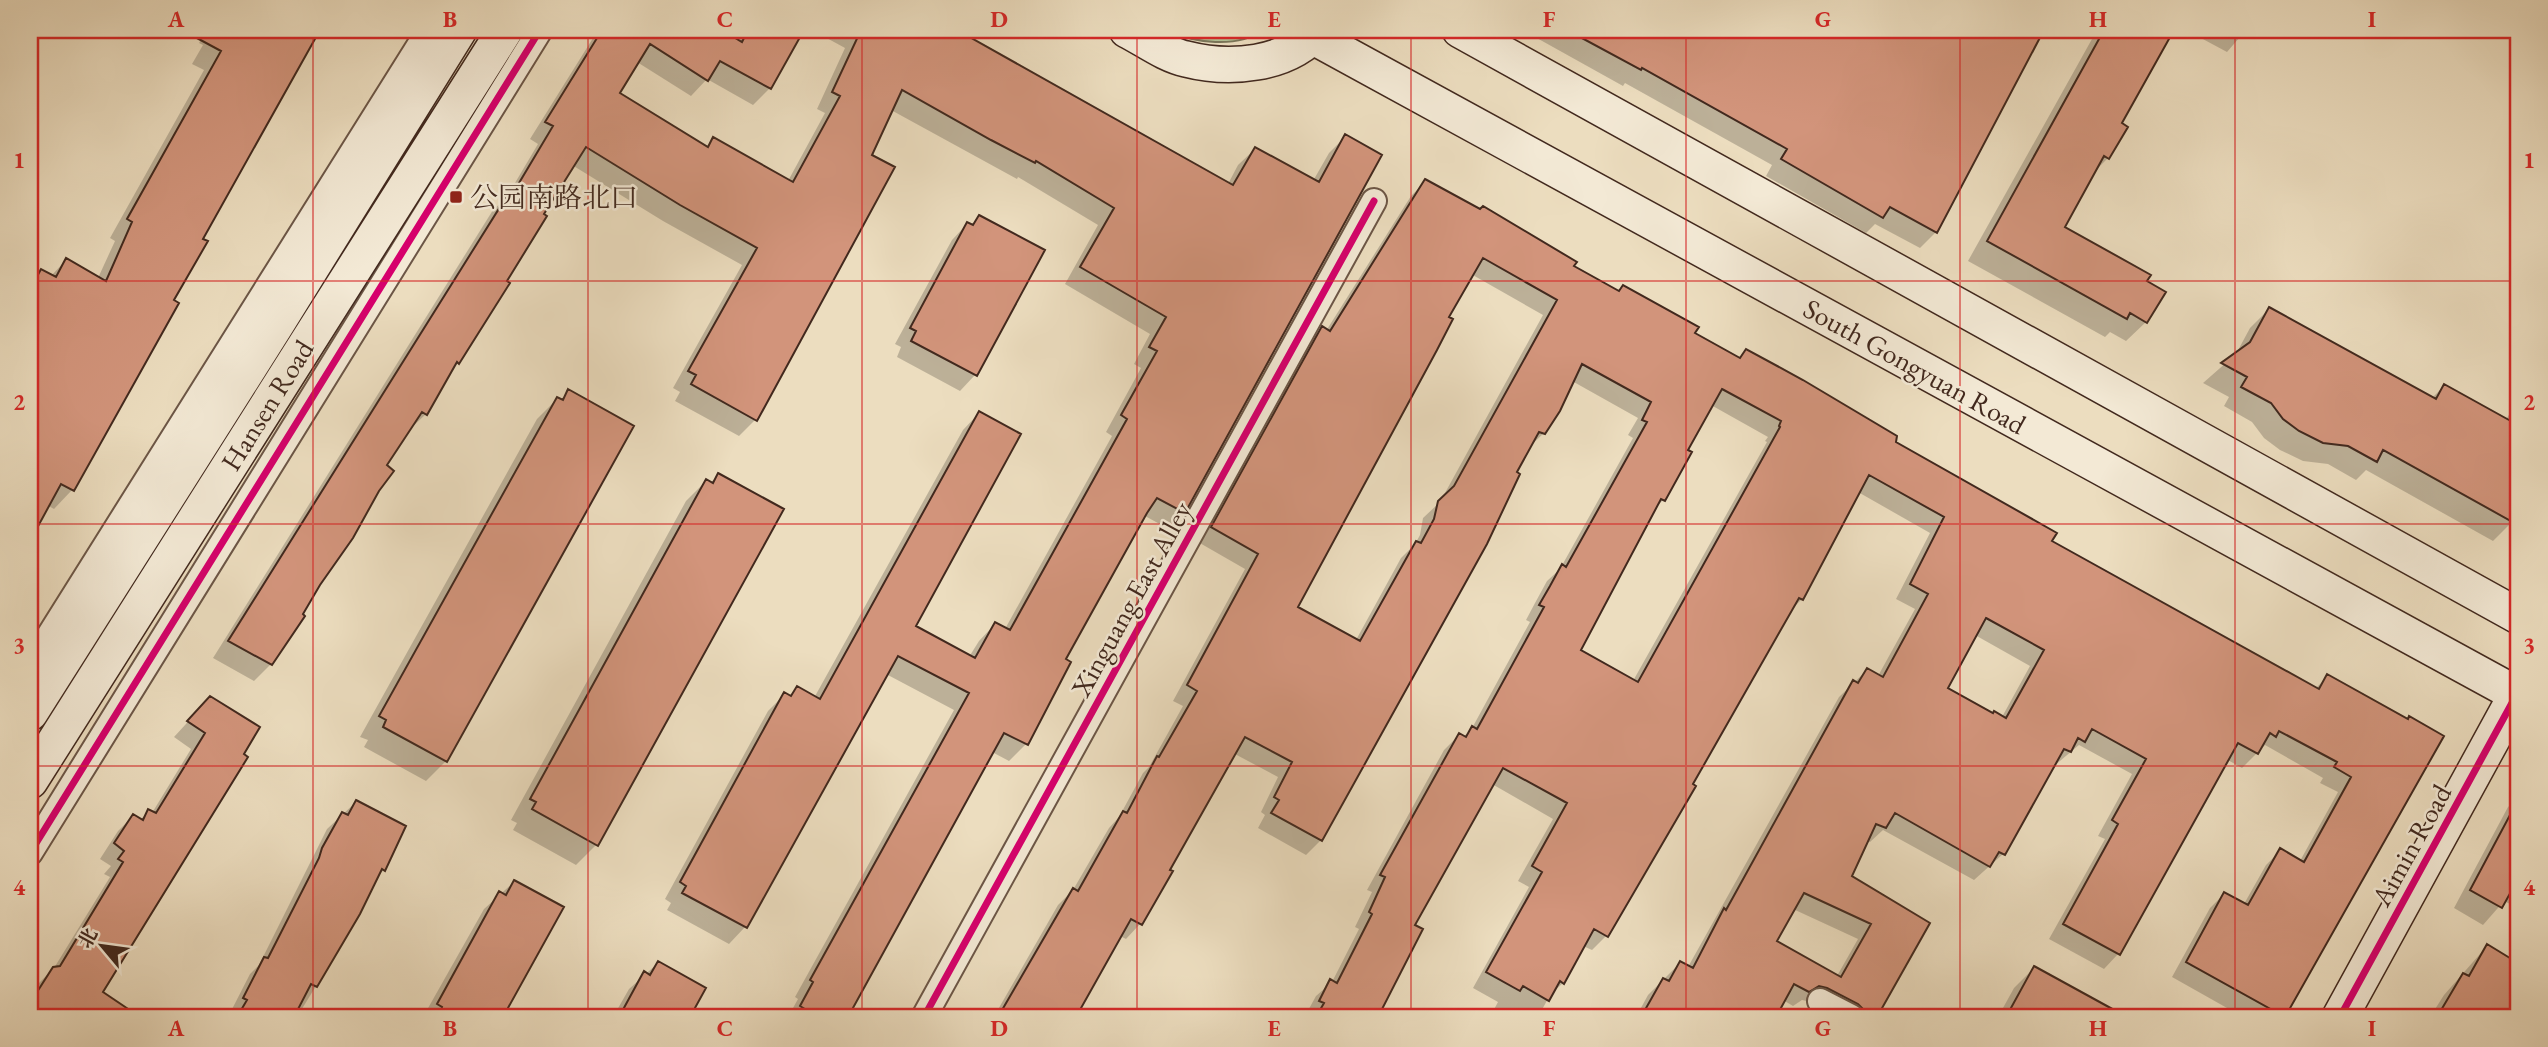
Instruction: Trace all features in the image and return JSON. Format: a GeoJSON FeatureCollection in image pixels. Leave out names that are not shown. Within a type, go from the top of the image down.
{"type":"FeatureCollection","features":[{"type":"Feature","properties":{"kind":"main road","name":"Hansen Road"},"geometry":{"type":"LineString","coordinates":[[30,713],[459,30]]}},
{"type":"Feature","properties":{"kind":"main road","name":"Hansen Road"},"geometry":{"type":"LineString","coordinates":[[30,781],[505,30]]}},
{"type":"Feature","properties":{"kind":"main road"},"geometry":{"type":"LineString","coordinates":[[1127,30],[1183,59],[1231,66],[1281,57],[1315,33]]}},
{"type":"Feature","properties":{"kind":"main road","name":"South Gongyuan Road"},"geometry":{"type":"LineString","coordinates":[[1315,33],[2518,694]]}},
{"type":"Feature","properties":{"kind":"main road"},"geometry":{"type":"LineString","coordinates":[[1473,33],[2518,616]]}},
{"type":"Feature","properties":{"kind":"main road","name":"Aimin Road"},"geometry":{"type":"LineString","coordinates":[[2340,1017],[2518,694]]}},
{"type":"Feature","properties":{"kind":"street"},"geometry":{"type":"LineString","coordinates":[[30,666],[429,30]]}},
{"type":"Feature","properties":{"kind":"street"},"geometry":{"type":"LineString","coordinates":[[30,853],[540,30]]}},
{"type":"Feature","properties":{"kind":"street","name":"Xinguang East Alley"},"geometry":{"type":"LineString","coordinates":[[924,1017],[1374,201]]}},
{"type":"Feature","properties":{"kind":"street"},"geometry":{"type":"LineString","coordinates":[[1820,1001],[1851,1017]]}},
{"type":"Feature","properties":{"kind":"green space"},"geometry":{"type":"Polygon","coordinates":[[[1165,30],[1264,30],[1241,40],[1215,42],[1189,38],[1165,30]]]}},
{"type":"Feature","properties":{"kind":"building"},"geometry":{"type":"Polygon","coordinates":[[[182,30],[320,30],[203,239],[208,241],[174,300],[179,303],[74,491],[61,484],[30,541],[30,290],[41,269],[56,277],[66,258],[106,281],[132,222],[127,219],[221,51],[182,30]]]}},
{"type":"Feature","properties":{"kind":"building"},"geometry":{"type":"Polygon","coordinates":[[[602,30],[722,30],[742,42],[748,30],[804,30],[771,89],[720,61],[708,81],[650,44],[620,93],[708,147],[713,137],[793,182],[840,96],[832,92],[861,30],[957,30],[1233,185],[1255,147],[1319,182],[1345,134],[1382,155],[1185,513],[1157,498],[1066,659],[1071,662],[1028,745],[1004,733],[848,1017],[818,1017],[800,1006],[813,982],[810,980],[969,693],[898,656],[747,928],[682,893],[686,886],[680,882],[784,692],[791,696],[797,686],[820,699],[979,411],[1021,434],[916,626],[975,658],[995,622],[1010,630],[1127,419],[1121,415],[1157,351],[1149,347],[1166,317],[1080,267],[1114,208],[1036,161],[1035,163],[991,140],[902,90],[872,155],[895,167],[757,421],[691,384],[696,375],[688,371],[757,248],[680,205],[586,147],[544,214],[547,216],[507,281],[510,283],[459,364],[457,362],[427,415],[422,412],[387,465],[394,471],[272,665],[228,641],[510,191],[513,193],[553,126],[545,122],[602,30]]]}},
{"type":"Feature","properties":{"kind":"building"},"geometry":{"type":"Polygon","coordinates":[[[1567,30],[2044,30],[1937,233],[1890,207],[1883,218],[1781,159],[1787,149],[1642,68],[1641,70],[1567,30]]]}},
{"type":"Feature","properties":{"kind":"building"},"geometry":{"type":"Polygon","coordinates":[[[2104,30],[2174,30],[2122,123],[2128,127],[2109,159],[2104,156],[2065,227],[2151,275],[2147,281],[2166,292],[2147,323],[2130,313],[2127,319],[1987,241],[2104,30]]]}},
{"type":"Feature","properties":{"kind":"building"},"geometry":{"type":"Polygon","coordinates":[[[1425,179],[1480,209],[1483,206],[1577,262],[1574,266],[1619,291],[1623,285],[1699,327],[1695,333],[1740,358],[1746,349],[1803,380],[1897,436],[1896,442],[2057,533],[2052,541],[2319,689],[2327,674],[2444,736],[2285,1017],[2186,962],[2224,892],[2248,905],[2280,848],[2304,862],[2351,777],[2334,767],[2337,762],[2279,731],[2276,737],[2270,733],[2258,754],[2238,743],[2120,955],[2063,924],[2118,824],[2112,820],[2146,759],[2092,729],[2085,742],[2078,738],[2071,752],[2064,749],[2005,855],[1999,852],[1990,867],[1895,813],[1886,828],[1876,824],[1852,876],[1930,923],[1877,1017],[1866,1017],[1858,1004],[1827,988],[1819,986],[1809,992],[1794,984],[1776,1017],[1641,1017],[1663,978],[1669,981],[1680,961],[1693,968],[1853,680],[1858,683],[1867,668],[1883,677],[1928,594],[1910,584],[1944,517],[1869,475],[1803,600],[1799,598],[1693,784],[1696,786],[1608,937],[1594,929],[1564,984],[1560,981],[1549,1001],[1523,986],[1520,991],[1486,972],[1542,872],[1532,866],[1567,803],[1503,768],[1415,925],[1423,929],[1378,1017],[1316,1017],[1324,1003],[1319,1001],[1330,979],[1337,983],[1372,914],[1369,912],[1385,877],[1380,875],[1459,733],[1466,737],[1472,726],[1477,729],[1544,607],[1539,605],[1562,564],[1566,567],[1647,422],[1642,420],[1651,402],[1582,364],[1560,411],[1545,434],[1539,432],[1517,472],[1520,474],[1487,544],[1322,841],[1271,813],[1279,800],[1274,797],[1292,762],[1245,737],[1142,925],[1131,919],[1076,1017],[998,1017],[1073,888],[1078,891],[1123,811],[1127,813],[1157,756],[1159,757],[1197,691],[1187,685],[1258,554],[1211,527],[1322,326],[1330,331],[1425,179]],[[1483,258],[1449,317],[1453,319],[1437,350],[1298,607],[1360,641],[1416,541],[1421,543],[1434,519],[1438,501],[1454,486],[1557,300],[1483,258]],[[1722,389],[1688,450],[1692,452],[1665,501],[1661,499],[1581,650],[1638,682],[1781,421],[1722,389]],[[1986,618],[1948,688],[2006,718],[2044,650],[1986,618]],[[1804,893],[1777,941],[1841,977],[1871,924],[1804,893]]]}},
{"type":"Feature","properties":{"kind":"building"},"geometry":{"type":"Polygon","coordinates":[[[979,215],[1045,250],[977,376],[911,341],[916,331],[910,328],[967,222],[973,225],[979,215]]]}},
{"type":"Feature","properties":{"kind":"building"},"geometry":{"type":"Polygon","coordinates":[[[2269,307],[2436,399],[2444,384],[2518,425],[2518,525],[2383,450],[2377,462],[2348,446],[2323,443],[2283,419],[2271,403],[2241,387],[2247,377],[2221,363],[2250,342],[2269,307]]]}},
{"type":"Feature","properties":{"kind":"building"},"geometry":{"type":"Polygon","coordinates":[[[568,389],[634,426],[447,762],[383,727],[386,720],[379,716],[557,397],[563,400],[568,389]]]}},
{"type":"Feature","properties":{"kind":"building"},"geometry":{"type":"Polygon","coordinates":[[[718,473],[784,509],[598,846],[532,809],[536,802],[530,799],[706,479],[713,483],[718,473]]]}},
{"type":"Feature","properties":{"kind":"building"},"geometry":{"type":"Polygon","coordinates":[[[210,696],[260,727],[244,754],[248,757],[103,992],[140,1017],[30,1017],[30,1003],[53,967],[60,966],[123,862],[118,859],[124,851],[114,843],[133,814],[143,820],[148,809],[156,813],[205,733],[187,721],[210,696]]]}},
{"type":"Feature","properties":{"kind":"building"},"geometry":{"type":"Polygon","coordinates":[[[356,800],[406,826],[385,871],[382,869],[360,914],[317,987],[311,984],[294,1017],[237,1017],[247,1000],[243,998],[264,957],[268,958],[322,848],[342,812],[348,815],[356,800]]]}},
{"type":"Feature","properties":{"kind":"building"},"geometry":{"type":"Polygon","coordinates":[[[2518,800],[2518,879],[2502,908],[2470,890],[2518,800]]]}},
{"type":"Feature","properties":{"kind":"building"},"geometry":{"type":"Polygon","coordinates":[[[514,880],[564,907],[503,1017],[438,1017],[442,1007],[437,1004],[499,891],[506,895],[514,880]]]}},
{"type":"Feature","properties":{"kind":"building"},"geometry":{"type":"Polygon","coordinates":[[[2487,944],[2518,963],[2518,1017],[2437,1017],[2463,973],[2469,976],[2487,944]]]}},
{"type":"Feature","properties":{"kind":"building"},"geometry":{"type":"Polygon","coordinates":[[[658,961],[706,988],[690,1017],[619,1017],[644,971],[650,975],[658,961]]]}},
{"type":"Feature","properties":{"kind":"building"},"geometry":{"type":"Polygon","coordinates":[[[2034,966],[2127,1017],[2006,1017],[2034,966]]]}},
{"type":"Feature","properties":{"kind":"cycle path"},"geometry":{"type":"LineString","coordinates":[[30,853],[540,30]]}},
{"type":"Feature","properties":{"kind":"cycle path"},"geometry":{"type":"LineString","coordinates":[[924,1017],[1374,201]]}},
{"type":"Feature","properties":{"kind":"cycle path"},"geometry":{"type":"LineString","coordinates":[[2340,1017],[2518,692]]}},
{"type":"Feature","properties":{"kind":"place","name":"公园南路北口"},"geometry":{"type":"Point","coordinates":[456,197]}}]}
